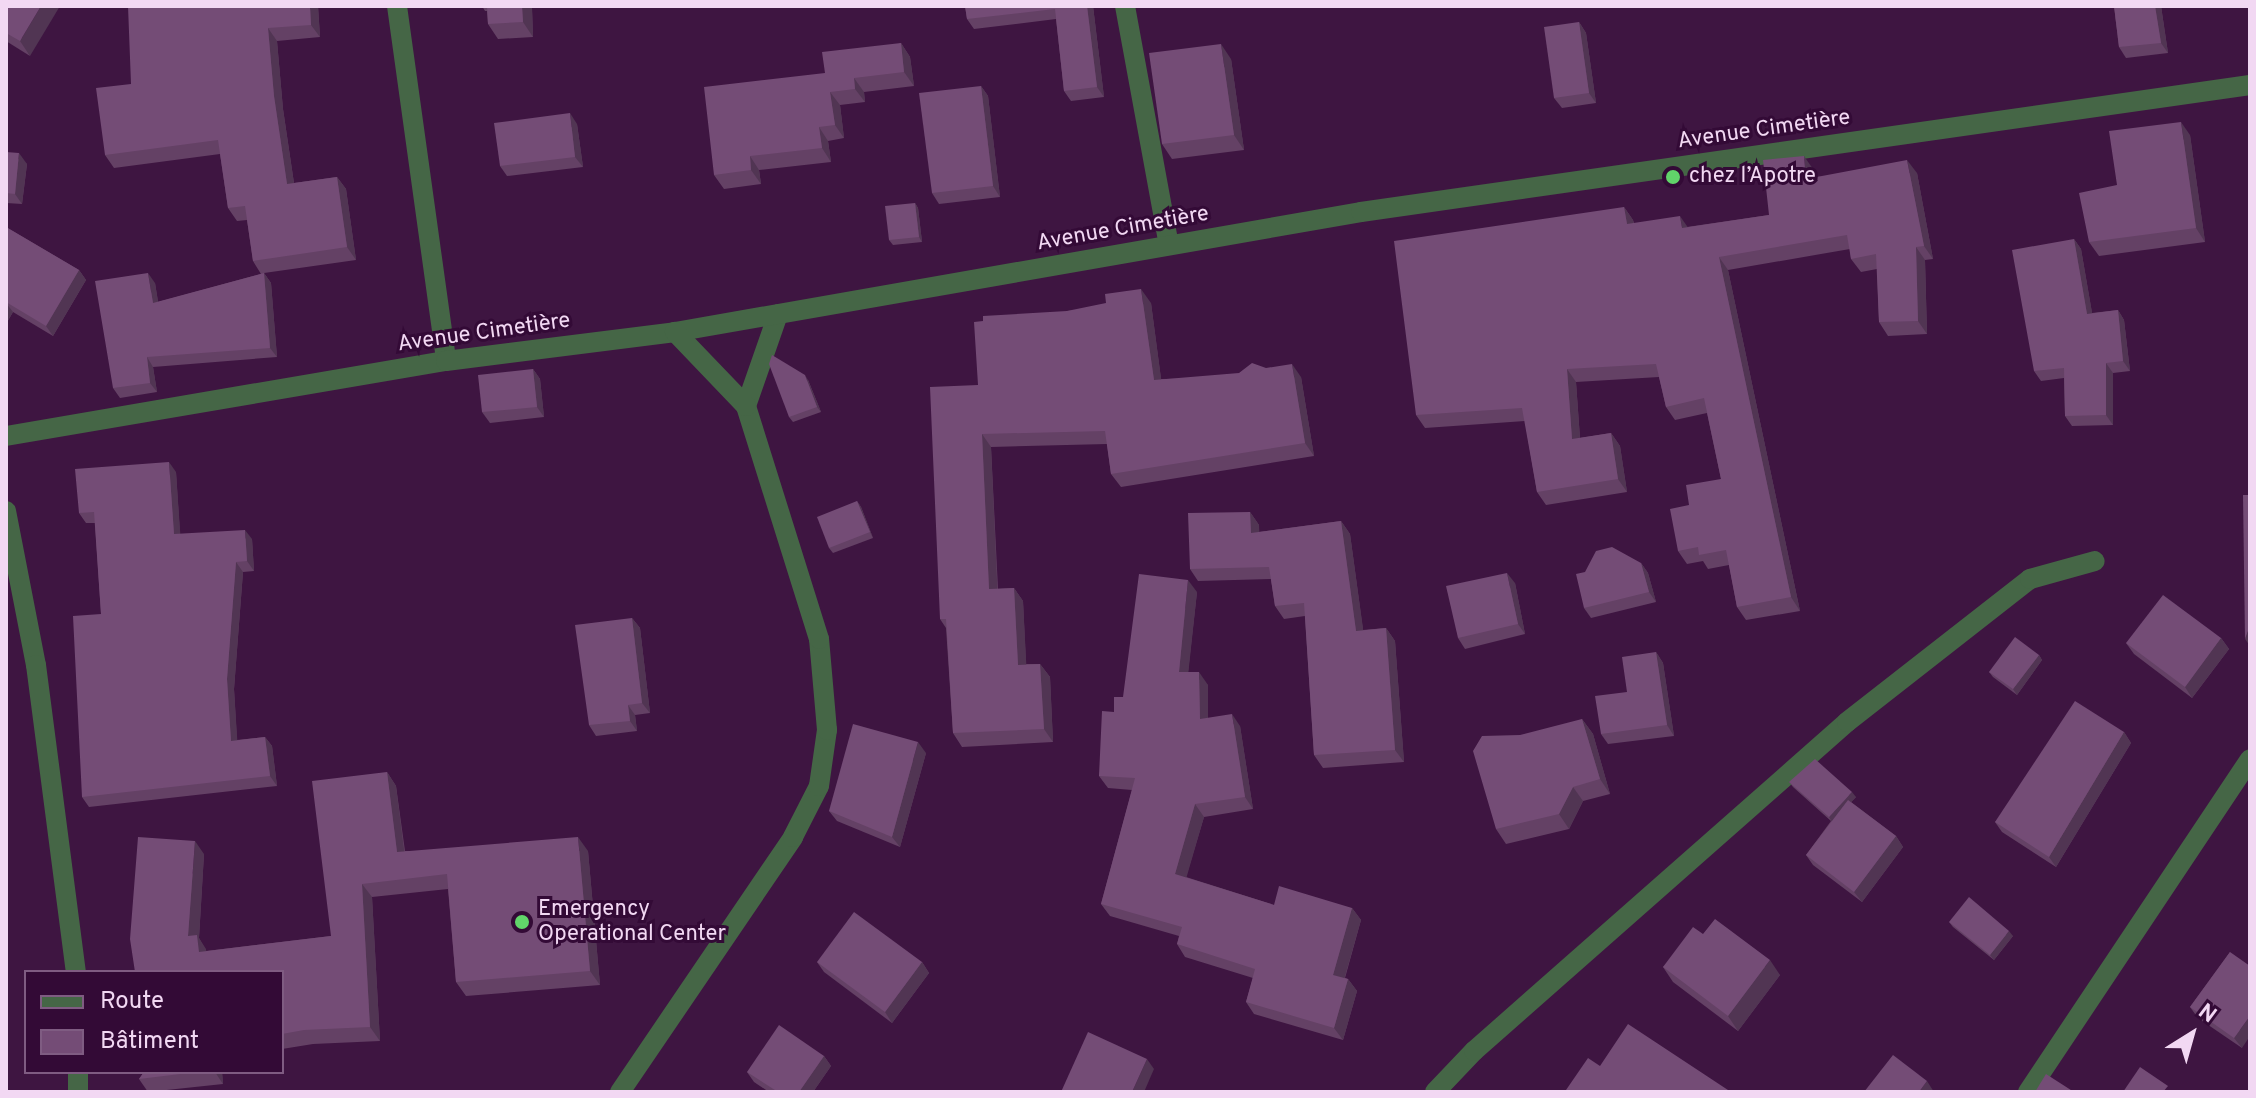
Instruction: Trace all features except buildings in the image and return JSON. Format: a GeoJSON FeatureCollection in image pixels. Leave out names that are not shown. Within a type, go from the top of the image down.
{"type":"FeatureCollection","features":[{"type":"Feature","properties":{"kind":"street"},"geometry":{"type":"LineString","coordinates":[[397,6],[446,361]]}},
{"type":"Feature","properties":{"kind":"street"},"geometry":{"type":"LineString","coordinates":[[1125,6],[1169,245]]}},
{"type":"Feature","properties":{"kind":"street","name":"Avenue Cimetière"},"geometry":{"type":"LineString","coordinates":[[6,436],[446,361],[675,332],[1361,212],[2250,85]]}},
{"type":"Feature","properties":{"kind":"street"},"geometry":{"type":"LineString","coordinates":[[746,406],[778,314]]}},
{"type":"Feature","properties":{"kind":"street"},"geometry":{"type":"LineString","coordinates":[[620,1092],[793,837],[819,786],[827,730],[819,639],[746,406],[675,332]]}},
{"type":"Feature","properties":{"kind":"street"},"geometry":{"type":"LineString","coordinates":[[6,511],[36,665],[76,970]]}},
{"type":"Feature","properties":{"kind":"street"},"geometry":{"type":"LineString","coordinates":[[1435,1092],[1474,1051],[1870,703],[2030,579],[2095,561]]}},
{"type":"Feature","properties":{"kind":"street"},"geometry":{"type":"LineString","coordinates":[[2028,1092],[2250,759]]}},
{"type":"Feature","properties":{"kind":"place","name":"chez l’Apotre"},"geometry":{"type":"Point","coordinates":[1673,177]}},
{"type":"Feature","properties":{"kind":"place","name":"Emergency Operational Center"},"geometry":{"type":"Point","coordinates":[522,922]}}]}
